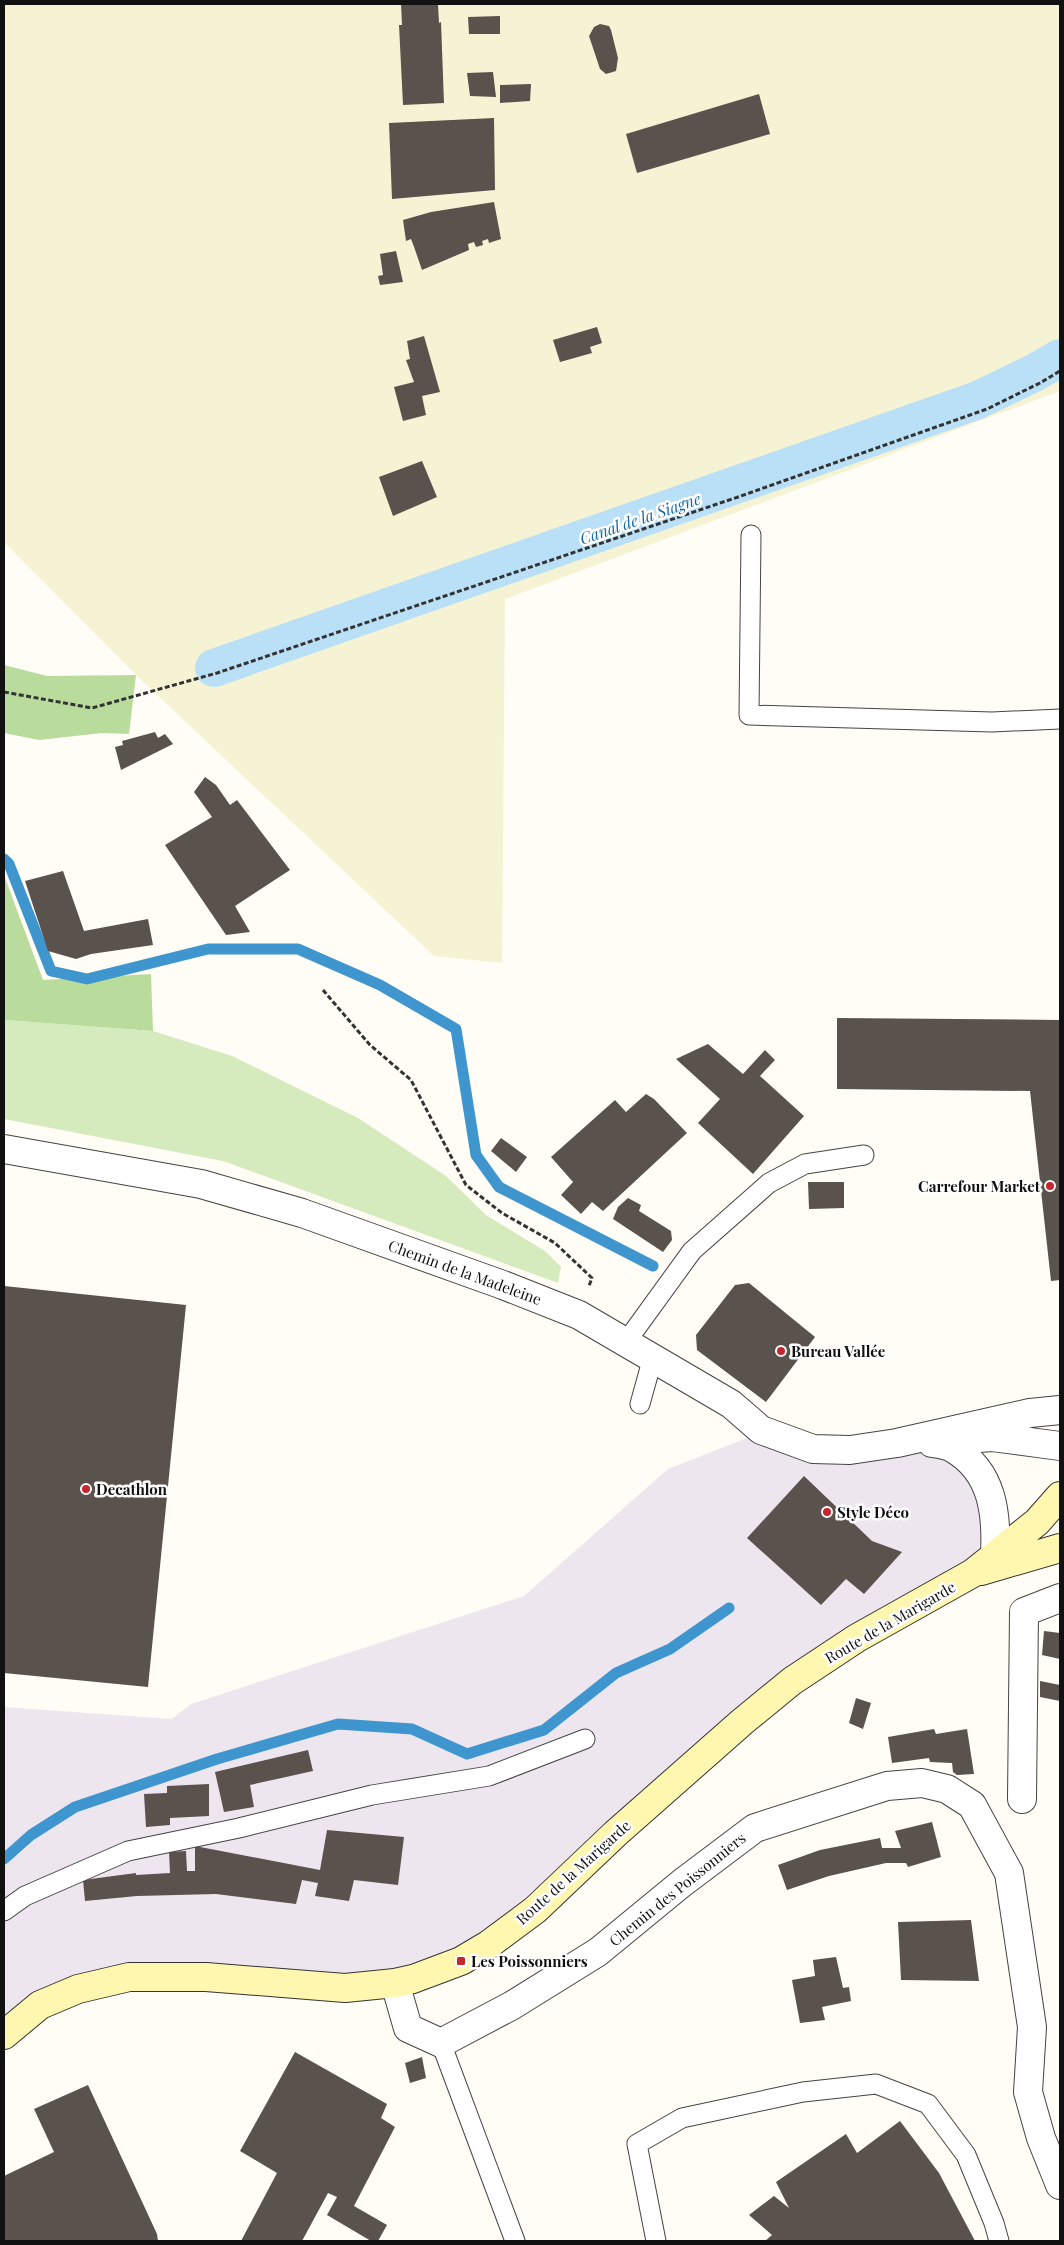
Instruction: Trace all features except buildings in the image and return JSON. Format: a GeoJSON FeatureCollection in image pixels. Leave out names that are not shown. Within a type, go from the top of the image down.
{"type":"FeatureCollection","features":[{"type":"Feature","properties":{"kind":"main road","name":"Route de la Marigarde"},"geometry":{"type":"LineString","coordinates":[[4,2034],[40,2005],[78,1989],[129,1977],[206,1977],[345,1988],[396,1983],[413,1979],[462,1961],[488,1945],[535,1910],[615,1834],[742,1722],[792,1681],[857,1638],[972,1573],[1037,1522],[1060,1496]]}},
{"type":"Feature","properties":{"kind":"main road","name":"Route de la Marigarde"},"geometry":{"type":"LineString","coordinates":[[972,1573],[1060,1548]]}},
{"type":"Feature","properties":{"kind":"street","name":"Chemin de la Madeleine"},"geometry":{"type":"LineString","coordinates":[[4,1149],[201,1184],[302,1212],[504,1284],[579,1315],[731,1404],[761,1430],[813,1449],[850,1450],[898,1443]]}},
{"type":"Feature","properties":{"kind":"street"},"geometry":{"type":"LineString","coordinates":[[898,1443],[1030,1413],[1060,1410]]}},
{"type":"Feature","properties":{"kind":"street"},"geometry":{"type":"LineString","coordinates":[[898,1443],[992,1438],[1060,1446]]}},
{"type":"Feature","properties":{"kind":"street"},"geometry":{"type":"LineString","coordinates":[[928,1442],[953,1448],[970,1461],[983,1476],[991,1496],[996,1518],[995,1554]]}},
{"type":"Feature","properties":{"kind":"street"},"geometry":{"type":"LineString","coordinates":[[1022,1799],[1024,1612],[1060,1598]]}},
{"type":"Feature","properties":{"kind":"street","name":"Chemin des Poissonniers"},"geometry":{"type":"LineString","coordinates":[[441,2043],[511,2006],[598,1952],[682,1883],[755,1828],[887,1786],[922,1783],[947,1789],[972,1805],[1009,1873],[1032,2027],[1028,2092],[1041,2138],[1060,2185]]}},
{"type":"Feature","properties":{"kind":"street"},"geometry":{"type":"LineString","coordinates":[[396,1983],[408,2028],[441,2043]]}},
{"type":"Feature","properties":{"kind":"lane"},"geometry":{"type":"LineString","coordinates":[[751,535],[749,715],[992,722],[1060,720]]}},
{"type":"Feature","properties":{"kind":"lane"},"geometry":{"type":"LineString","coordinates":[[626,1342],[692,1251],[769,1183],[805,1164],[864,1155]]}},
{"type":"Feature","properties":{"kind":"lane"},"geometry":{"type":"LineString","coordinates":[[640,1404],[653,1357]]}},
{"type":"Feature","properties":{"kind":"lane"},"geometry":{"type":"LineString","coordinates":[[4,1911],[26,1896],[128,1851],[239,1828],[372,1795],[489,1776],[585,1739]]}},
{"type":"Feature","properties":{"kind":"lane"},"geometry":{"type":"LineString","coordinates":[[441,2043],[515,2241]]}},
{"type":"Feature","properties":{"kind":"lane"},"geometry":{"type":"LineString","coordinates":[[656,2241],[637,2144],[682,2118],[803,2092],[876,2084],[928,2104],[966,2155],[994,2223],[998,2241]]}},
{"type":"Feature","properties":{"kind":"path"},"geometry":{"type":"LineString","coordinates":[[4,692],[92,708],[217,673],[738,497],[987,409],[1040,384],[1060,371]]}},
{"type":"Feature","properties":{"kind":"path"},"geometry":{"type":"LineString","coordinates":[[323,990],[370,1045],[411,1080],[466,1185],[502,1213],[555,1243],[592,1278],[579,1315]]}},
{"type":"Feature","properties":{"kind":"shaded area"},"geometry":{"type":"Polygon","coordinates":[[[4,4],[1060,4],[1060,391],[505,599],[502,963],[434,956],[136,675],[4,542],[4,4]]]}},
{"type":"Feature","properties":{"kind":"shaded area"},"geometry":{"type":"Polygon","coordinates":[[[767,1430],[819,1449],[940,1442],[994,1511],[968,1578],[869,1635],[427,1978],[188,1982],[46,2005],[4,2049],[4,1707],[172,1719],[191,1704],[524,1596],[668,1469],[767,1430]]]}},
{"type":"Feature","properties":{"kind":"green space"},"geometry":{"type":"Polygon","coordinates":[[[4,665],[47,676],[136,675],[129,734],[102,733],[39,740],[4,733],[4,665]]]}},
{"type":"Feature","properties":{"kind":"green space"},"geometry":{"type":"Polygon","coordinates":[[[4,875],[43,980],[151,974],[153,1031],[4,1020],[4,875]]]}},
{"type":"Feature","properties":{"kind":"green space"},"geometry":{"type":"Polygon","coordinates":[[[4,1020],[153,1031],[232,1056],[358,1118],[446,1176],[486,1215],[545,1251],[561,1267],[558,1283],[223,1161],[4,1119],[4,1020]]]}},
{"type":"Feature","properties":{"kind":"waterway","name":"Canal de la Siagne"},"geometry":{"type":"LineString","coordinates":[[214,668],[978,400],[1060,358]]}},
{"type":"Feature","properties":{"kind":"waterway"},"geometry":{"type":"LineString","coordinates":[[4,859],[9,864],[51,971],[87,979],[208,949],[298,949],[380,985],[456,1029],[476,1155],[499,1187],[653,1266]]}},
{"type":"Feature","properties":{"kind":"waterway"},"geometry":{"type":"LineString","coordinates":[[4,1859],[31,1835],[75,1807],[217,1759],[338,1724],[412,1729],[467,1754],[544,1730],[616,1673],[670,1649],[729,1608]]}},
{"type":"Feature","properties":{"kind":"place","name":"Carrefour Market"},"geometry":{"type":"Point","coordinates":[1050,1186]}},
{"type":"Feature","properties":{"kind":"place","name":"Bureau Vallée"},"geometry":{"type":"Point","coordinates":[781,1351]}},
{"type":"Feature","properties":{"kind":"place","name":"Decathlon"},"geometry":{"type":"Point","coordinates":[86,1489]}},
{"type":"Feature","properties":{"kind":"place","name":"Style Déco"},"geometry":{"type":"Point","coordinates":[827,1512]}},
{"type":"Feature","properties":{"kind":"place","name":"Les Poissonniers"},"geometry":{"type":"Point","coordinates":[461,1961]}}]}
